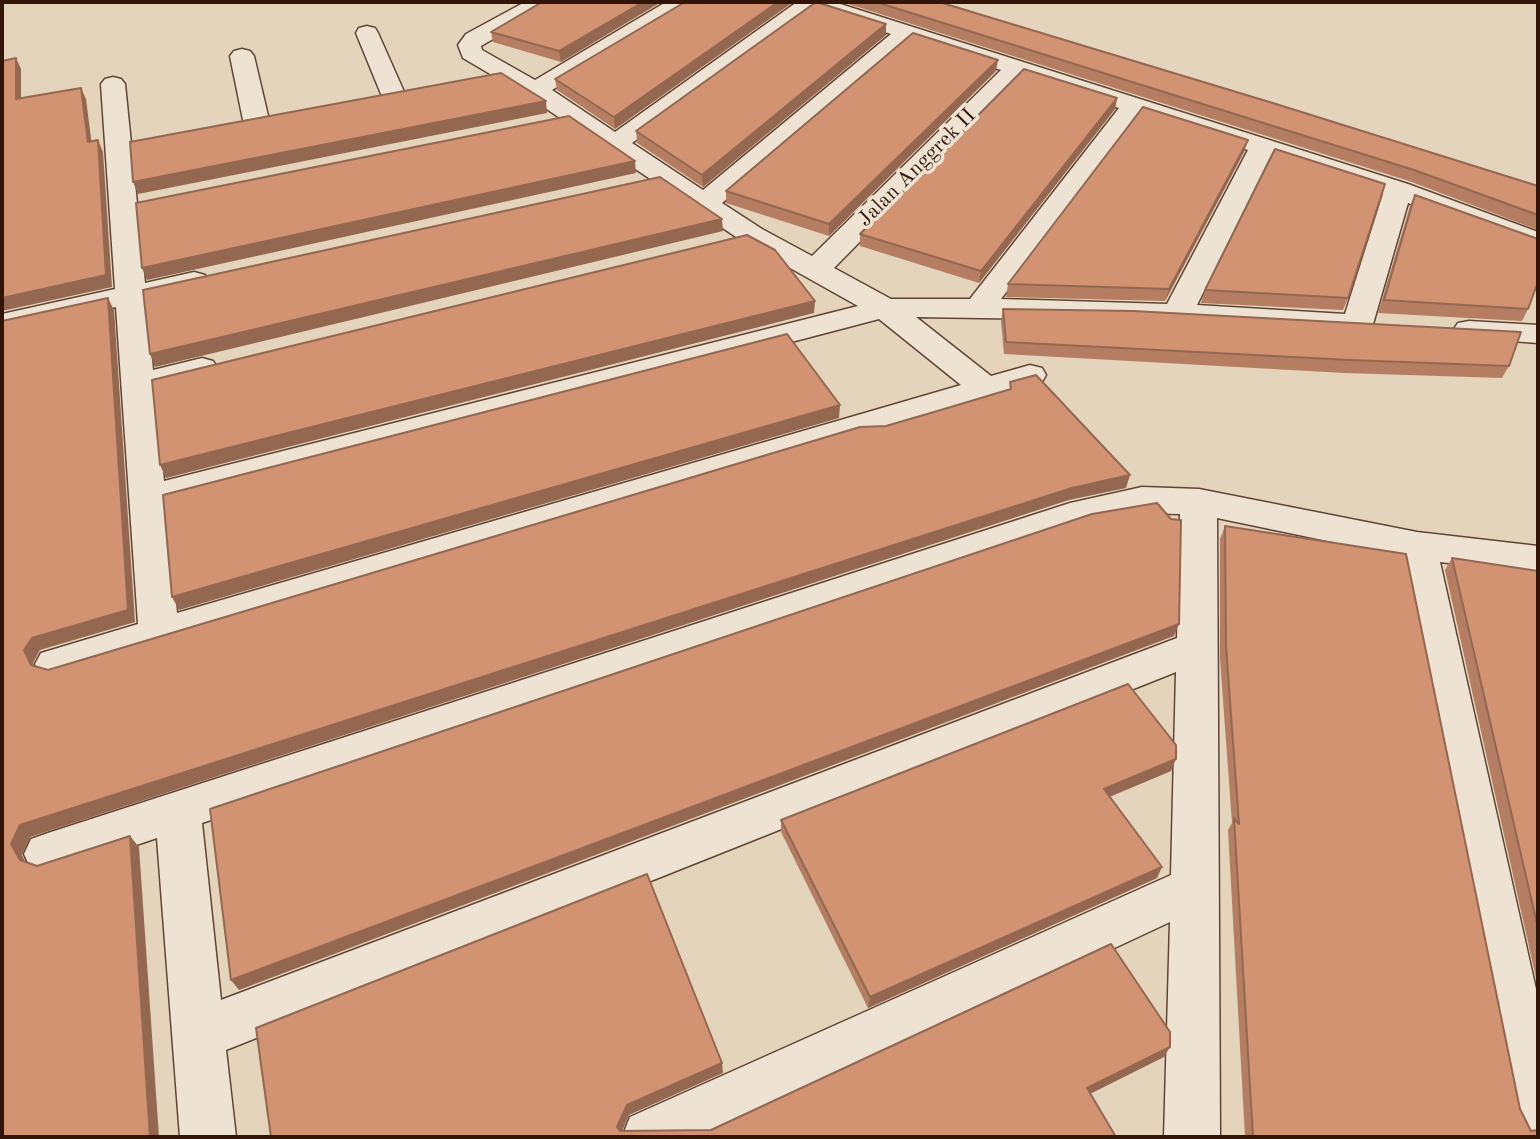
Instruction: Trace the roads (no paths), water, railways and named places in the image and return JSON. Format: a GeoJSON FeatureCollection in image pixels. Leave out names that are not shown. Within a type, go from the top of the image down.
{"type":"FeatureCollection","features":[{"type":"Feature","properties":{"kind":"street"},"geometry":{"type":"LineString","coordinates":[[540,2],[474,39],[469,45],[471,53],[503,74],[536,90],[752,235],[817,268],[885,308],[988,390]]}},
{"type":"Feature","properties":{"kind":"street"},"geometry":{"type":"LineString","coordinates":[[536,90],[681,2]]}},
{"type":"Feature","properties":{"kind":"street"},"geometry":{"type":"LineString","coordinates":[[615,144],[812,2],[1398,190],[1538,242]]}},
{"type":"Feature","properties":{"kind":"street"},"geometry":{"type":"LineString","coordinates":[[705,203],[908,32]]}},
{"type":"Feature","properties":{"kind":"street"},"geometry":{"type":"LineString","coordinates":[[367,33],[393,94]]}},
{"type":"Feature","properties":{"kind":"street"},"geometry":{"type":"LineString","coordinates":[[242,56],[256,120]]}},
{"type":"Feature","properties":{"kind":"street","name":"Jalan Anggrek II"},"geometry":{"type":"LineString","coordinates":[[817,268],[1017,68]]}},
{"type":"Feature","properties":{"kind":"street"},"geometry":{"type":"LineString","coordinates":[[467,80],[503,74]]}},
{"type":"Feature","properties":{"kind":"street"},"geometry":{"type":"LineString","coordinates":[[113,84],[131,144],[137,205],[130,295],[159,633]]}},
{"type":"Feature","properties":{"kind":"street"},"geometry":{"type":"LineString","coordinates":[[365,99],[417,89]]}},
{"type":"Feature","properties":{"kind":"street"},"geometry":{"type":"LineString","coordinates":[[979,307],[1134,105]]}},
{"type":"Feature","properties":{"kind":"street"},"geometry":{"type":"LineString","coordinates":[[231,125],[284,115]]}},
{"type":"Feature","properties":{"kind":"street"},"geometry":{"type":"LineString","coordinates":[[535,125],[576,117]]}},
{"type":"Feature","properties":{"kind":"street"},"geometry":{"type":"LineString","coordinates":[[1178,312],[1263,146]]}},
{"type":"Feature","properties":{"kind":"street"},"geometry":{"type":"LineString","coordinates":[[625,186],[665,177]]}},
{"type":"Feature","properties":{"kind":"street"},"geometry":{"type":"LineString","coordinates":[[148,498],[885,308],[979,307],[1178,312],[1371,325],[1398,190]]}},
{"type":"Feature","properties":{"kind":"street"},"geometry":{"type":"LineString","coordinates":[[712,244],[752,235]]}},
{"type":"Feature","properties":{"kind":"street"},"geometry":{"type":"LineString","coordinates":[[2,323],[224,274]]}},
{"type":"Feature","properties":{"kind":"street"},"geometry":{"type":"LineString","coordinates":[[1441,329],[1538,334]]}},
{"type":"Feature","properties":{"kind":"street"},"geometry":{"type":"LineString","coordinates":[[138,384],[232,361]]}},
{"type":"Feature","properties":{"kind":"street"},"geometry":{"type":"LineString","coordinates":[[55,664],[988,390],[1030,375]]}},
{"type":"Feature","properties":{"kind":"street"},"geometry":{"type":"LineString","coordinates":[[48,854],[1083,512],[1142,500],[1199,502],[1417,546],[1538,561]]}},
{"type":"Feature","properties":{"kind":"street"},"geometry":{"type":"LineString","coordinates":[[1192,1137],[1199,502]]}},
{"type":"Feature","properties":{"kind":"street"},"geometry":{"type":"LineString","coordinates":[[1417,546],[1538,1118]]}},
{"type":"Feature","properties":{"kind":"street"},"geometry":{"type":"LineString","coordinates":[[198,1035],[1197,647]]}},
{"type":"Feature","properties":{"kind":"street"},"geometry":{"type":"LineString","coordinates":[[178,811],[208,1137]]}},
{"type":"Feature","properties":{"kind":"street"},"geometry":{"type":"LineString","coordinates":[[650,1137],[1195,887]]}}]}
